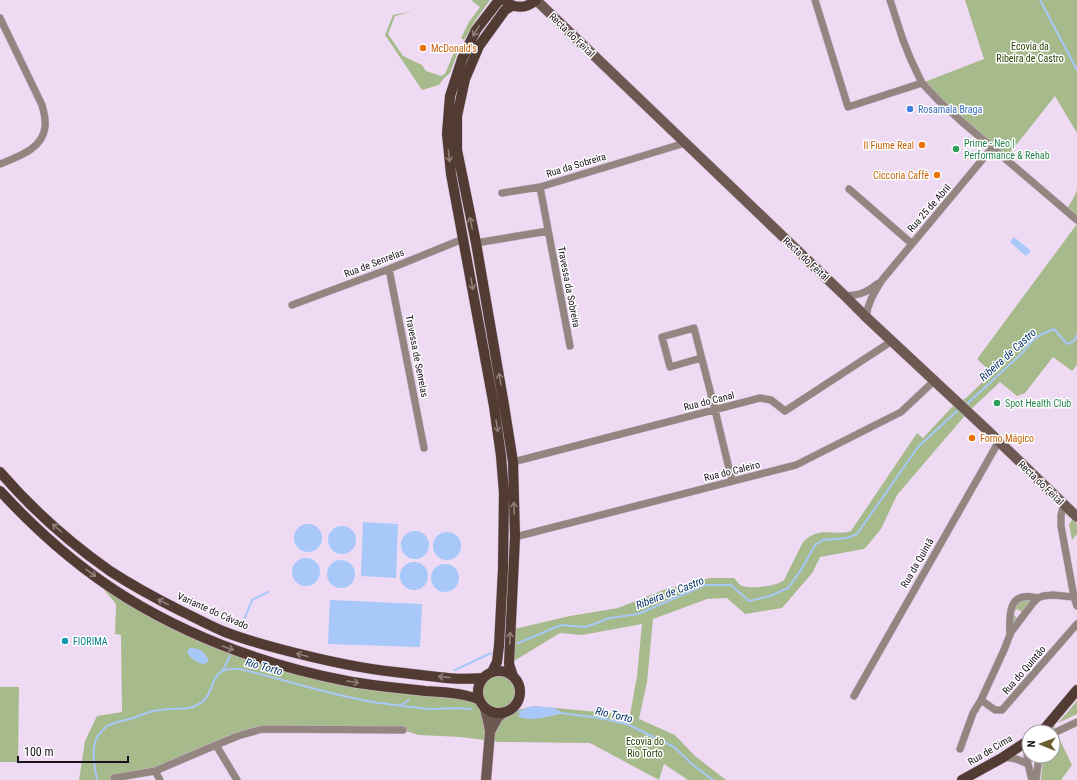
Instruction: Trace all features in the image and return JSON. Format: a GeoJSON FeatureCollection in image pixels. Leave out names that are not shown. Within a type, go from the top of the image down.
{"type":"FeatureCollection","features":[{"type":"Feature","properties":{"kind":"main road"},"geometry":{"type":"LineString","coordinates":[[492,672],[497,662],[500,646],[504,493],[501,456],[494,406],[451,174],[447,134],[450,96],[462,59],[476,30],[499,0]]}},
{"type":"Feature","properties":{"kind":"main road"},"geometry":{"type":"LineString","coordinates":[[513,676],[503,671],[492,672],[483,678],[479,684],[478,699],[485,709],[490,712],[502,714],[515,706],[519,700],[520,694],[520,687],[513,676],[509,664],[515,537],[513,462],[476,244],[457,150],[457,116],[465,79],[479,46],[505,10],[508,3],[518,7],[525,7],[536,0]]}},
{"type":"Feature","properties":{"kind":"main road","name":"Variante do Cávado"},"geometry":{"type":"LineString","coordinates":[[0,472],[44,517],[83,550],[110,570],[161,601],[225,632],[253,642],[351,666],[463,679],[483,678]]}},
{"type":"Feature","properties":{"kind":"main road"},"geometry":{"type":"LineString","coordinates":[[0,491],[55,544],[104,583],[153,613],[219,644],[281,665],[340,680],[381,686],[462,694],[478,699]]}},
{"type":"Feature","properties":{"kind":"main road"},"geometry":{"type":"LineString","coordinates":[[1048,724],[1077,690]]}},
{"type":"Feature","properties":{"kind":"main road","name":"Rua de Cima"},"geometry":{"type":"LineString","coordinates":[[962,780],[1002,758],[1021,745]]}},
{"type":"Feature","properties":{"kind":"street","name":"Recta do Feital"},"geometry":{"type":"LineString","coordinates":[[536,0],[1077,517]]}},
{"type":"Feature","properties":{"kind":"street"},"geometry":{"type":"LineString","coordinates":[[815,0],[848,107],[922,82]]}},
{"type":"Feature","properties":{"kind":"street"},"geometry":{"type":"LineString","coordinates":[[890,0],[910,60],[922,82],[939,101],[1077,220]]}},
{"type":"Feature","properties":{"kind":"street"},"geometry":{"type":"LineString","coordinates":[[0,18],[42,105],[45,123],[43,134],[36,144],[25,153],[0,164]]}},
{"type":"Feature","properties":{"kind":"street","name":"Rua da Sobreira"},"geometry":{"type":"LineString","coordinates":[[548,231],[540,187],[685,143]]}},
{"type":"Feature","properties":{"kind":"street","name":"Rua 25 de Abril"},"geometry":{"type":"LineString","coordinates":[[866,317],[870,301],[882,280],[992,148]]}},
{"type":"Feature","properties":{"kind":"street"},"geometry":{"type":"LineString","coordinates":[[502,193],[540,187]]}},
{"type":"Feature","properties":{"kind":"street"},"geometry":{"type":"LineString","coordinates":[[849,189],[912,243]]}},
{"type":"Feature","properties":{"kind":"street"},"geometry":{"type":"LineString","coordinates":[[476,244],[548,231]]}},
{"type":"Feature","properties":{"kind":"street","name":"Travessa da Sobreira"},"geometry":{"type":"LineString","coordinates":[[548,231],[570,346]]}},
{"type":"Feature","properties":{"kind":"street","name":"Rua de Senrelas"},"geometry":{"type":"LineString","coordinates":[[292,305],[389,269],[463,239]]}},
{"type":"Feature","properties":{"kind":"street","name":"Travessa de Senrelas"},"geometry":{"type":"LineString","coordinates":[[389,269],[424,448]]}},
{"type":"Feature","properties":{"kind":"street","name":"Rua 25 de Abril"},"geometry":{"type":"LineString","coordinates":[[845,296],[867,292],[882,280]]}},
{"type":"Feature","properties":{"kind":"street"},"geometry":{"type":"LineString","coordinates":[[701,358],[670,367],[662,337],[694,328],[732,480]]}},
{"type":"Feature","properties":{"kind":"street","name":"Rua do Canal"},"geometry":{"type":"LineString","coordinates":[[513,462],[760,398],[771,400],[785,411],[892,341]]}},
{"type":"Feature","properties":{"kind":"street","name":"Rua do Caleiro"},"geometry":{"type":"LineString","coordinates":[[515,537],[732,480],[796,465],[902,412],[935,380]]}},
{"type":"Feature","properties":{"kind":"street","name":"Rua da Quintã"},"geometry":{"type":"LineString","coordinates":[[854,696],[999,442]]}},
{"type":"Feature","properties":{"kind":"street"},"geometry":{"type":"LineString","coordinates":[[1064,505],[1060,526],[1077,606]]}},
{"type":"Feature","properties":{"kind":"street","name":"Rua do Quintão"},"geometry":{"type":"LineString","coordinates":[[960,749],[973,713],[1011,632],[1038,598],[1053,594],[1074,597]]}},
{"type":"Feature","properties":{"kind":"street","name":"Rua do Quintão"},"geometry":{"type":"LineString","coordinates":[[1010,636],[1010,610],[1012,603],[1020,598],[1030,596],[1038,598]]}},
{"type":"Feature","properties":{"kind":"street","name":"Rua do Quintão"},"geometry":{"type":"LineString","coordinates":[[980,700],[995,710],[1002,710],[1077,624]]}},
{"type":"Feature","properties":{"kind":"street"},"geometry":{"type":"LineString","coordinates":[[485,709],[490,732],[486,780]]}},
{"type":"Feature","properties":{"kind":"street"},"geometry":{"type":"LineString","coordinates":[[490,732],[498,717],[502,714]]}},
{"type":"Feature","properties":{"kind":"street"},"geometry":{"type":"LineString","coordinates":[[1061,730],[1077,722]]}},
{"type":"Feature","properties":{"kind":"street"},"geometry":{"type":"LineString","coordinates":[[114,778],[155,771],[238,736],[262,729],[403,730]]}},
{"type":"Feature","properties":{"kind":"street"},"geometry":{"type":"LineString","coordinates":[[216,745],[237,780]]}},
{"type":"Feature","properties":{"kind":"street"},"geometry":{"type":"LineString","coordinates":[[1002,758],[1009,757],[1021,761]]}},
{"type":"Feature","properties":{"kind":"street"},"geometry":{"type":"LineString","coordinates":[[1028,764],[1032,780]]}},
{"type":"Feature","properties":{"kind":"street"},"geometry":{"type":"LineString","coordinates":[[1036,780],[1038,764]]}},
{"type":"Feature","properties":{"kind":"street"},"geometry":{"type":"LineString","coordinates":[[155,771],[160,780]]}},
{"type":"Feature","properties":{"kind":"green space"},"geometry":{"type":"Polygon","coordinates":[[[471,0],[490,0],[464,40],[461,38],[469,22],[480,7],[471,0]]]}},
{"type":"Feature","properties":{"kind":"green space","name":"Ecovia da Ribeira de Castro"},"geometry":{"type":"Polygon","coordinates":[[[965,0],[1077,0],[1077,133],[1055,96],[1005,159],[922,83],[984,59],[965,0]]]}},
{"type":"Feature","properties":{"kind":"green space"},"geometry":{"type":"Polygon","coordinates":[[[413,11],[395,16],[388,34],[403,56],[422,65],[426,71],[441,76],[445,74],[457,45],[460,46],[450,73],[439,85],[422,90],[385,35],[393,15],[413,11]]]}},
{"type":"Feature","properties":{"kind":"green space"},"geometry":{"type":"Polygon","coordinates":[[[1077,190],[1077,220],[1066,211],[1077,190]]]}},
{"type":"Feature","properties":{"kind":"green space","name":"Ecovia do Rio Torto"},"geometry":{"type":"Polygon","coordinates":[[[1077,224],[1077,365],[1072,371],[1053,357],[1025,393],[1017,396],[1000,382],[968,412],[897,495],[881,529],[867,546],[864,549],[820,557],[813,572],[782,608],[745,614],[727,598],[707,599],[653,619],[647,682],[639,719],[675,735],[695,756],[726,780],[688,780],[664,764],[659,780],[590,743],[499,742],[461,737],[418,735],[403,730],[262,729],[155,771],[115,780],[79,780],[85,741],[97,716],[122,712],[121,635],[115,634],[116,604],[101,586],[153,613],[281,665],[478,699],[485,709],[489,725],[502,714],[525,708],[518,716],[546,717],[563,713],[526,708],[534,706],[630,715],[637,676],[642,624],[582,635],[560,633],[509,664],[510,630],[570,616],[618,608],[666,589],[710,578],[734,578],[740,585],[750,587],[763,587],[781,582],[784,580],[803,542],[809,537],[815,534],[827,532],[838,533],[851,531],[917,433],[923,438],[952,407],[966,398],[992,373],[977,359],[1077,224]]]}},
{"type":"Feature","properties":{"kind":"green space"},"geometry":{"type":"Polygon","coordinates":[[[1072,520],[1075,520],[1077,525],[1077,534],[1072,540],[1069,524],[1072,520]]]}},
{"type":"Feature","properties":{"kind":"green space"},"geometry":{"type":"Polygon","coordinates":[[[1023,599],[1032,600],[1022,612],[1017,609],[1013,614],[1017,618],[1012,623],[1013,612],[1015,606],[1023,599]]]}},
{"type":"Feature","properties":{"kind":"green space"},"geometry":{"type":"Polygon","coordinates":[[[499,676],[505,677],[512,683],[515,692],[514,698],[508,705],[499,708],[493,707],[486,701],[483,692],[484,686],[490,679],[499,676]]]}},
{"type":"Feature","properties":{"kind":"green space"},"geometry":{"type":"Polygon","coordinates":[[[0,687],[19,687],[18,762],[0,762],[0,687]]]}},
{"type":"Feature","properties":{"kind":"green space"},"geometry":{"type":"Polygon","coordinates":[[[1077,701],[1077,714],[1058,723],[1077,701]]]}},
{"type":"Feature","properties":{"kind":"green space"},"geometry":{"type":"Polygon","coordinates":[[[1061,742],[1072,765],[1061,780],[1041,780],[1042,764],[1061,764],[1061,742]]]}},
{"type":"Feature","properties":{"kind":"water"},"geometry":{"type":"Polygon","coordinates":[[[1014,237],[1031,251],[1026,256],[1010,242],[1014,237]]]}},
{"type":"Feature","properties":{"kind":"water"},"geometry":{"type":"Polygon","coordinates":[[[363,522],[398,524],[396,578],[361,576],[363,522]]]}},
{"type":"Feature","properties":{"kind":"water"},"geometry":{"type":"Polygon","coordinates":[[[308,524],[318,528],[322,538],[318,548],[308,552],[298,548],[294,538],[298,528],[308,524]]]}},
{"type":"Feature","properties":{"kind":"water"},"geometry":{"type":"Polygon","coordinates":[[[342,526],[352,530],[356,540],[352,550],[342,554],[332,550],[328,540],[332,530],[342,526]]]}},
{"type":"Feature","properties":{"kind":"water"},"geometry":{"type":"Polygon","coordinates":[[[415,531],[425,535],[429,545],[425,555],[415,559],[405,555],[401,545],[405,535],[415,531]]]}},
{"type":"Feature","properties":{"kind":"water"},"geometry":{"type":"Polygon","coordinates":[[[447,532],[457,536],[461,546],[457,556],[447,560],[437,556],[433,546],[437,536],[447,532]]]}},
{"type":"Feature","properties":{"kind":"water"},"geometry":{"type":"Polygon","coordinates":[[[306,558],[316,562],[320,572],[316,582],[306,586],[296,582],[292,572],[296,562],[306,558]]]}},
{"type":"Feature","properties":{"kind":"water"},"geometry":{"type":"Polygon","coordinates":[[[341,560],[351,564],[355,574],[351,584],[341,588],[331,584],[327,574],[331,564],[341,560]]]}},
{"type":"Feature","properties":{"kind":"water"},"geometry":{"type":"Polygon","coordinates":[[[414,562],[424,566],[428,576],[424,586],[414,590],[404,586],[400,576],[404,566],[414,562]]]}},
{"type":"Feature","properties":{"kind":"water"},"geometry":{"type":"Polygon","coordinates":[[[445,564],[455,568],[459,578],[455,588],[445,592],[435,588],[431,578],[435,568],[445,564]]]}},
{"type":"Feature","properties":{"kind":"water"},"geometry":{"type":"Polygon","coordinates":[[[330,600],[422,604],[420,647],[328,644],[330,600]]]}},
{"type":"Feature","properties":{"kind":"water"},"geometry":{"type":"Polygon","coordinates":[[[190,648],[202,651],[209,661],[204,664],[194,660],[187,652],[190,648]]]}},
{"type":"Feature","properties":{"kind":"water"},"geometry":{"type":"Polygon","coordinates":[[[534,706],[554,708],[563,713],[534,719],[518,716],[525,708],[534,706]]]}},
{"type":"Feature","properties":{"kind":"waterway","name":"Ribeira de Castro"},"geometry":{"type":"LineString","coordinates":[[1040,0],[1077,70]]}},
{"type":"Feature","properties":{"kind":"waterway","name":"Ribeira de Castro"},"geometry":{"type":"LineString","coordinates":[[968,403],[1021,354],[1033,340],[1042,334],[1054,329],[1067,344],[1074,341],[1077,335]]}},
{"type":"Feature","properties":{"kind":"waterway","name":"Ribeira de Castro"},"geometry":{"type":"LineString","coordinates":[[518,643],[561,625],[586,627],[610,618],[638,614],[705,585],[731,585],[749,601],[770,596],[788,588],[801,570],[815,545],[823,540],[847,538],[857,534],[918,447],[957,411]]}},
{"type":"Feature","properties":{"kind":"waterway"},"geometry":{"type":"LineString","coordinates":[[242,625],[252,600],[268,592]]}},
{"type":"Feature","properties":{"kind":"waterway","name":"Ribeira de Castro"},"geometry":{"type":"LineString","coordinates":[[455,670],[491,653]]}},
{"type":"Feature","properties":{"kind":"waterway"},"geometry":{"type":"LineString","coordinates":[[223,670],[230,656]]}},
{"type":"Feature","properties":{"kind":"waterway","name":"Rio Torto"},"geometry":{"type":"LineString","coordinates":[[97,780],[94,761],[95,741],[108,725],[153,711],[195,706],[203,701],[208,695],[216,676],[229,669],[240,669],[326,692],[379,703],[431,709],[471,709]]}},
{"type":"Feature","properties":{"kind":"waterway","name":"Rio Torto"},"geometry":{"type":"LineString","coordinates":[[401,705],[409,700]]}},
{"type":"Feature","properties":{"kind":"waterway","name":"Rio Torto"},"geometry":{"type":"LineString","coordinates":[[519,712],[524,711]]}},
{"type":"Feature","properties":{"kind":"waterway","name":"Rio Torto"},"geometry":{"type":"LineString","coordinates":[[561,713],[600,718],[627,724],[674,747],[693,765],[713,780]]}},
{"type":"Feature","properties":{"kind":"place","name":"McDonald's"},"geometry":{"type":"Point","coordinates":[423,48]}},
{"type":"Feature","properties":{"kind":"place","name":"Rosamala Braga"},"geometry":{"type":"Point","coordinates":[910,109]}},
{"type":"Feature","properties":{"kind":"place","name":"Il Fiume Real"},"geometry":{"type":"Point","coordinates":[922,145]}},
{"type":"Feature","properties":{"kind":"place","name":"Prime - Neo | Performance & Rehab"},"geometry":{"type":"Point","coordinates":[956,149]}},
{"type":"Feature","properties":{"kind":"place","name":"Ciccoria Caffè"},"geometry":{"type":"Point","coordinates":[937,175]}},
{"type":"Feature","properties":{"kind":"place","name":"Spot Health Club"},"geometry":{"type":"Point","coordinates":[997,403]}},
{"type":"Feature","properties":{"kind":"place","name":"Forno Mágico"},"geometry":{"type":"Point","coordinates":[972,438]}},
{"type":"Feature","properties":{"kind":"place","name":"FIORIMA"},"geometry":{"type":"Point","coordinates":[65,641]}}]}
